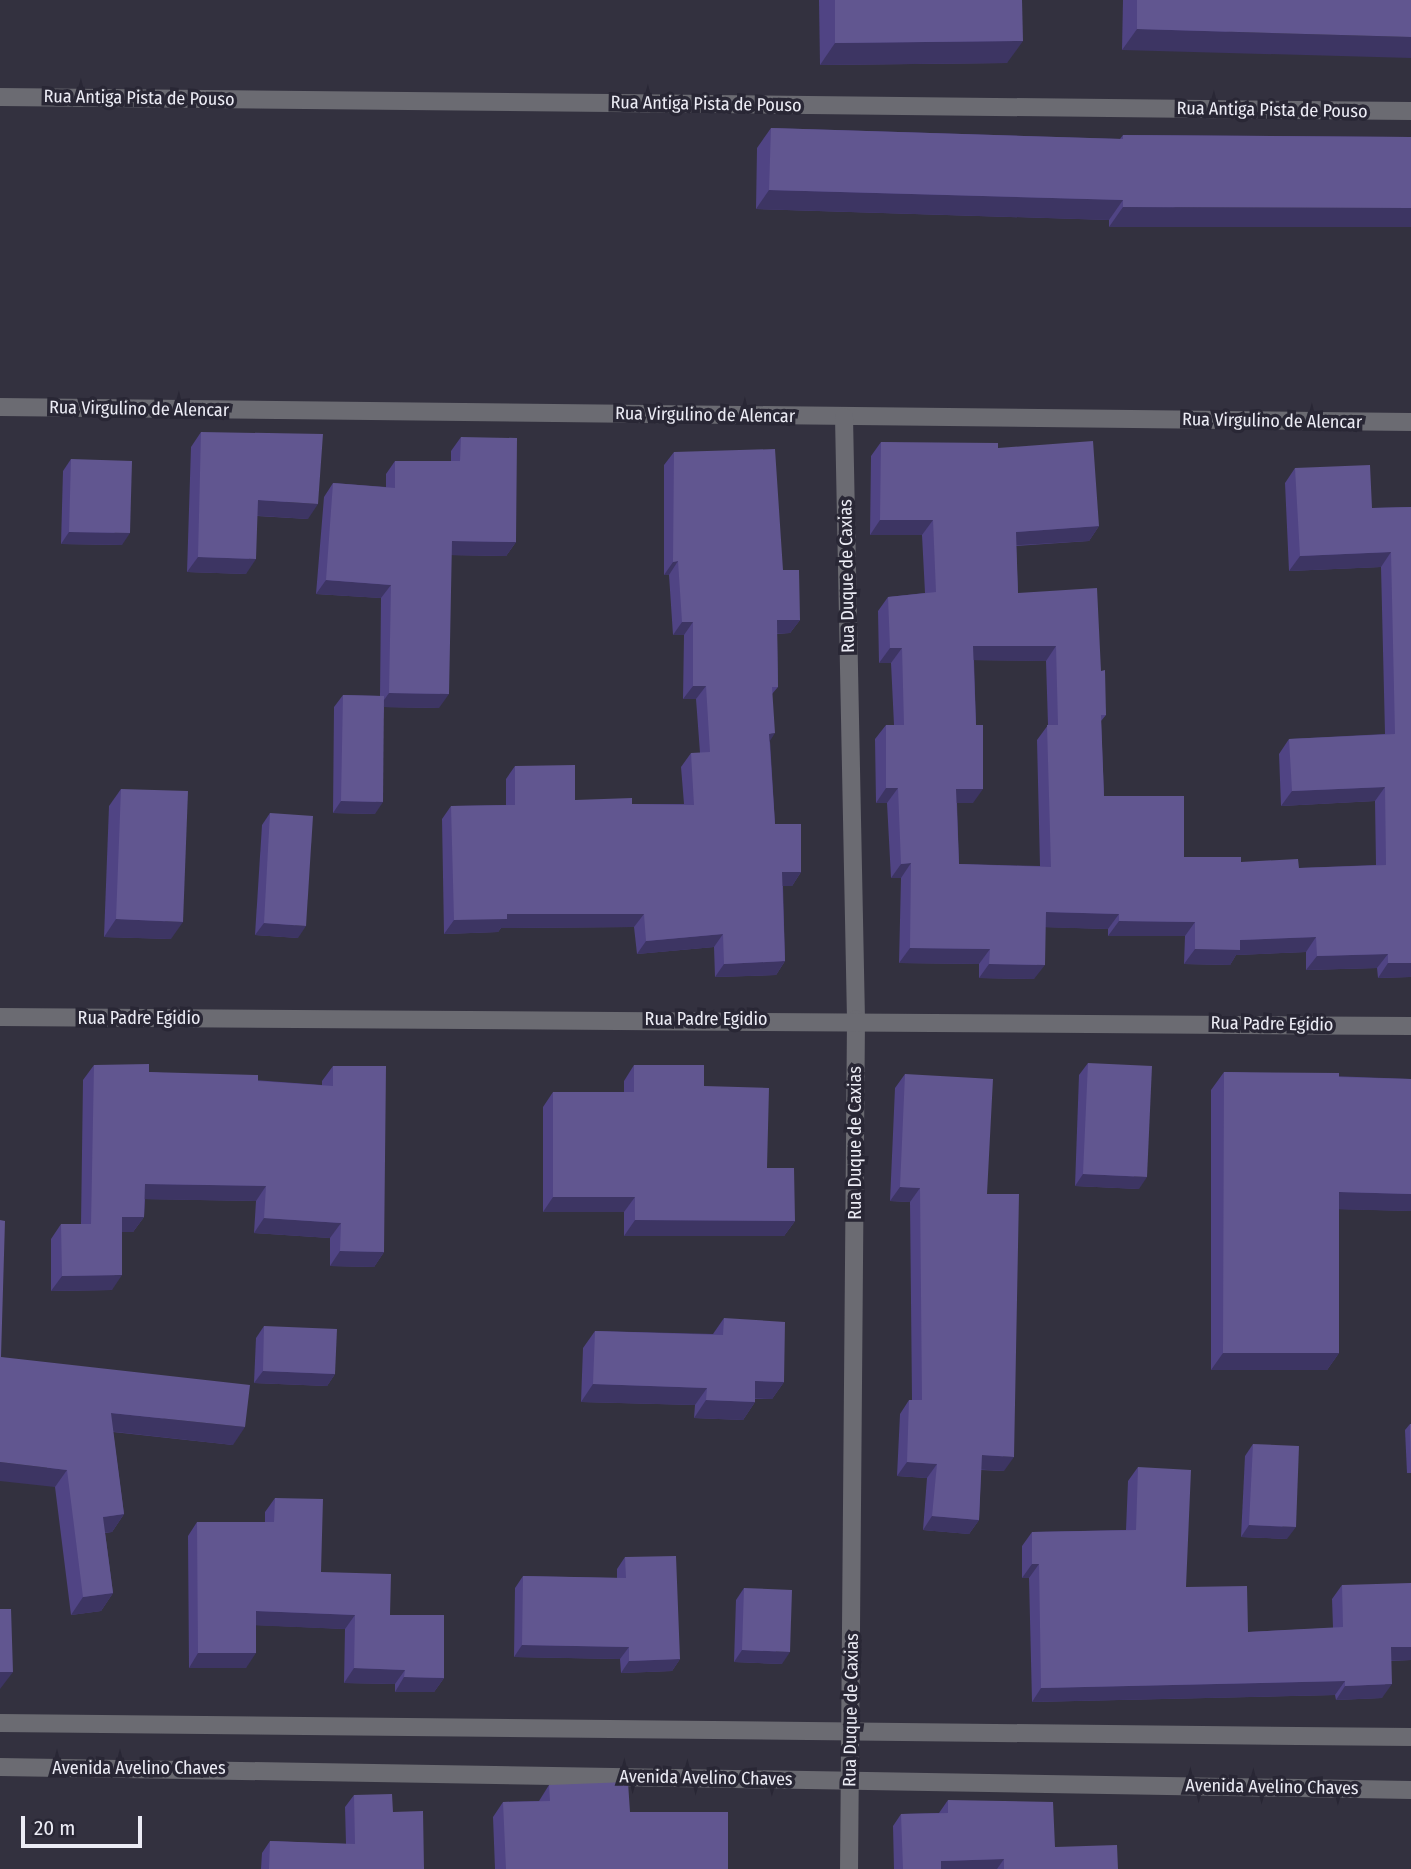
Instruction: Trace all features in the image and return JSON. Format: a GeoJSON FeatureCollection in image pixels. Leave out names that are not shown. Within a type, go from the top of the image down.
{"type":"FeatureCollection","features":[{"type":"Feature","properties":{"kind":"street","name":"Rua Antiga Pista de Pouso"},"geometry":{"type":"LineString","coordinates":[[0,97],[1411,111]]}},
{"type":"Feature","properties":{"kind":"street","name":"Rua Virgulino de Alencar"},"geometry":{"type":"LineString","coordinates":[[0,407],[1411,422]]}},
{"type":"Feature","properties":{"kind":"street","name":"Rua Duque de Caxias"},"geometry":{"type":"LineString","coordinates":[[844,417],[856,1019],[849,1869]]}},
{"type":"Feature","properties":{"kind":"street","name":"Rua Padre Egidio"},"geometry":{"type":"LineString","coordinates":[[0,1017],[856,1019],[1411,1026]]}},
{"type":"Feature","properties":{"kind":"street"},"geometry":{"type":"LineString","coordinates":[[0,1723],[1411,1737]]}},
{"type":"Feature","properties":{"kind":"street","name":"Avenida Avelino Chaves"},"geometry":{"type":"LineString","coordinates":[[0,1767],[1411,1790]]}},
{"type":"Feature","properties":{"kind":"building"},"geometry":{"type":"Polygon","coordinates":[[[835,0],[1022,0],[1023,41],[835,43],[835,0]]]}},
{"type":"Feature","properties":{"kind":"building"},"geometry":{"type":"Polygon","coordinates":[[[1137,0],[1411,0],[1411,37],[1137,29],[1137,0]]]}},
{"type":"Feature","properties":{"kind":"building"},"geometry":{"type":"Polygon","coordinates":[[[771,128],[1123,139],[1123,135],[1411,137],[1411,208],[1123,207],[1123,200],[769,190],[771,128]]]}},
{"type":"Feature","properties":{"kind":"building"},"geometry":{"type":"Polygon","coordinates":[[[201,432],[323,434],[318,504],[258,500],[256,559],[198,557],[201,432]]]}},
{"type":"Feature","properties":{"kind":"building"},"geometry":{"type":"Polygon","coordinates":[[[461,437],[517,438],[516,542],[452,541],[449,694],[389,693],[391,585],[326,580],[333,483],[395,488],[395,461],[460,461],[461,437]]]}},
{"type":"Feature","properties":{"kind":"building"},"geometry":{"type":"Polygon","coordinates":[[[1093,441],[1099,526],[1016,532],[1018,593],[1097,588],[1101,671],[1105,670],[1106,715],[1101,715],[1104,796],[1184,796],[1184,857],[1241,857],[1241,862],[1298,859],[1299,868],[1386,865],[1385,787],[1292,791],[1289,739],[1395,734],[1391,552],[1300,556],[1295,468],[1370,465],[1372,508],[1411,507],[1411,963],[1388,963],[1388,954],[1317,956],[1316,937],[1240,940],[1240,950],[1195,949],[1195,922],[1119,921],[1119,914],[1046,912],[1045,965],[989,964],[990,949],[910,948],[911,863],[901,864],[898,788],[886,788],[886,725],[904,725],[902,648],[890,648],[888,597],[936,592],[933,520],[880,520],[881,442],[998,443],[998,448],[1093,441]],[[973,646],[976,725],[983,725],[983,789],[956,789],[959,864],[1051,867],[1047,725],[1058,725],[1056,646],[973,646]]]}},
{"type":"Feature","properties":{"kind":"building"},"geometry":{"type":"Polygon","coordinates":[[[775,449],[783,570],[799,570],[800,620],[777,620],[778,687],[772,687],[775,733],[769,734],[775,824],[801,824],[801,872],[782,872],[785,961],[724,964],[723,934],[646,941],[644,914],[507,914],[507,919],[454,920],[451,806],[515,805],[515,766],[575,765],[575,800],[632,798],[632,804],[694,805],[691,753],[710,752],[706,686],[693,686],[693,622],[682,622],[678,561],[673,562],[674,452],[775,449]]]}},
{"type":"Feature","properties":{"kind":"building"},"geometry":{"type":"Polygon","coordinates":[[[71,459],[132,461],[130,533],[69,532],[71,459]]]}},
{"type":"Feature","properties":{"kind":"building"},"geometry":{"type":"Polygon","coordinates":[[[343,695],[384,696],[383,802],[341,801],[343,695]]]}},
{"type":"Feature","properties":{"kind":"building"},"geometry":{"type":"Polygon","coordinates":[[[121,789],[188,791],[183,922],[116,919],[121,789]]]}},
{"type":"Feature","properties":{"kind":"building"},"geometry":{"type":"Polygon","coordinates":[[[270,813],[313,816],[306,926],[264,923],[270,813]]]}},
{"type":"Feature","properties":{"kind":"building"},"geometry":{"type":"Polygon","coordinates":[[[1088,1063],[1152,1066],[1147,1177],[1083,1174],[1088,1063]]]}},
{"type":"Feature","properties":{"kind":"building"},"geometry":{"type":"Polygon","coordinates":[[[149,1064],[149,1072],[258,1075],[258,1081],[333,1086],[333,1066],[386,1066],[384,1252],[340,1251],[341,1223],[264,1218],[266,1186],[145,1184],[144,1217],[122,1217],[122,1275],[62,1276],[61,1224],[91,1224],[94,1065],[149,1064]]]}},
{"type":"Feature","properties":{"kind":"building"},"geometry":{"type":"Polygon","coordinates":[[[634,1065],[704,1065],[704,1086],[769,1088],[767,1168],[794,1168],[795,1221],[635,1220],[635,1197],[553,1197],[553,1092],[634,1092],[634,1065]]]}},
{"type":"Feature","properties":{"kind":"building"},"geometry":{"type":"Polygon","coordinates":[[[1224,1072],[1339,1073],[1339,1077],[1411,1079],[1411,1194],[1339,1192],[1339,1353],[1223,1353],[1224,1072]]]}},
{"type":"Feature","properties":{"kind":"building"},"geometry":{"type":"Polygon","coordinates":[[[905,1074],[993,1079],[987,1194],[1019,1194],[1014,1457],[982,1455],[979,1520],[932,1516],[937,1464],[907,1462],[909,1400],[922,1400],[920,1188],[900,1187],[905,1074]]]}},
{"type":"Feature","properties":{"kind":"building"},"geometry":{"type":"Polygon","coordinates":[[[0,1220],[5,1221],[1,1357],[250,1385],[245,1427],[111,1413],[124,1514],[103,1517],[113,1593],[83,1597],[67,1470],[0,1462],[0,1220]]]}},
{"type":"Feature","properties":{"kind":"building"},"geometry":{"type":"Polygon","coordinates":[[[724,1318],[785,1322],[784,1382],[755,1381],[755,1402],[706,1400],[707,1388],[593,1384],[595,1331],[723,1335],[724,1318]]]}},
{"type":"Feature","properties":{"kind":"building"},"geometry":{"type":"Polygon","coordinates":[[[264,1326],[337,1329],[335,1374],[263,1371],[264,1326]]]}},
{"type":"Feature","properties":{"kind":"building"},"geometry":{"type":"Polygon","coordinates":[[[1253,1444],[1299,1446],[1296,1527],[1249,1525],[1253,1444]]]}},
{"type":"Feature","properties":{"kind":"building"},"geometry":{"type":"Polygon","coordinates":[[[1138,1467],[1191,1470],[1186,1587],[1247,1586],[1248,1632],[1343,1627],[1342,1585],[1411,1583],[1411,1647],[1391,1647],[1392,1684],[1345,1686],[1345,1681],[1041,1688],[1039,1564],[1032,1564],[1032,1532],[1136,1530],[1138,1467]]]}},
{"type":"Feature","properties":{"kind":"building"},"geometry":{"type":"Polygon","coordinates":[[[275,1498],[323,1499],[321,1572],[391,1574],[390,1615],[444,1615],[444,1678],[404,1677],[405,1670],[354,1668],[355,1615],[256,1611],[256,1653],[198,1653],[197,1522],[274,1522],[275,1498]]]}},
{"type":"Feature","properties":{"kind":"building"},"geometry":{"type":"Polygon","coordinates":[[[676,1556],[680,1659],[629,1661],[629,1647],[522,1645],[523,1576],[626,1578],[625,1557],[676,1556]]]}},
{"type":"Feature","properties":{"kind":"building"},"geometry":{"type":"Polygon","coordinates":[[[744,1588],[792,1590],[790,1652],[742,1650],[744,1588]]]}},
{"type":"Feature","properties":{"kind":"building"},"geometry":{"type":"Polygon","coordinates":[[[0,1609],[11,1609],[13,1672],[0,1672],[0,1609]]]}},
{"type":"Feature","properties":{"kind":"building"},"geometry":{"type":"Polygon","coordinates":[[[628,1782],[630,1812],[728,1812],[728,1869],[506,1869],[503,1802],[550,1801],[549,1785],[628,1782]]]}},
{"type":"Feature","properties":{"kind":"building"},"geometry":{"type":"Polygon","coordinates":[[[392,1794],[393,1812],[423,1811],[424,1869],[269,1869],[270,1841],[355,1844],[354,1795],[392,1794]]]}},
{"type":"Feature","properties":{"kind":"building"},"geometry":{"type":"Polygon","coordinates":[[[948,1800],[1053,1802],[1055,1847],[1117,1845],[1118,1869],[1004,1869],[1004,1859],[941,1861],[941,1869],[903,1869],[901,1814],[948,1813],[948,1800]]]}}]}
